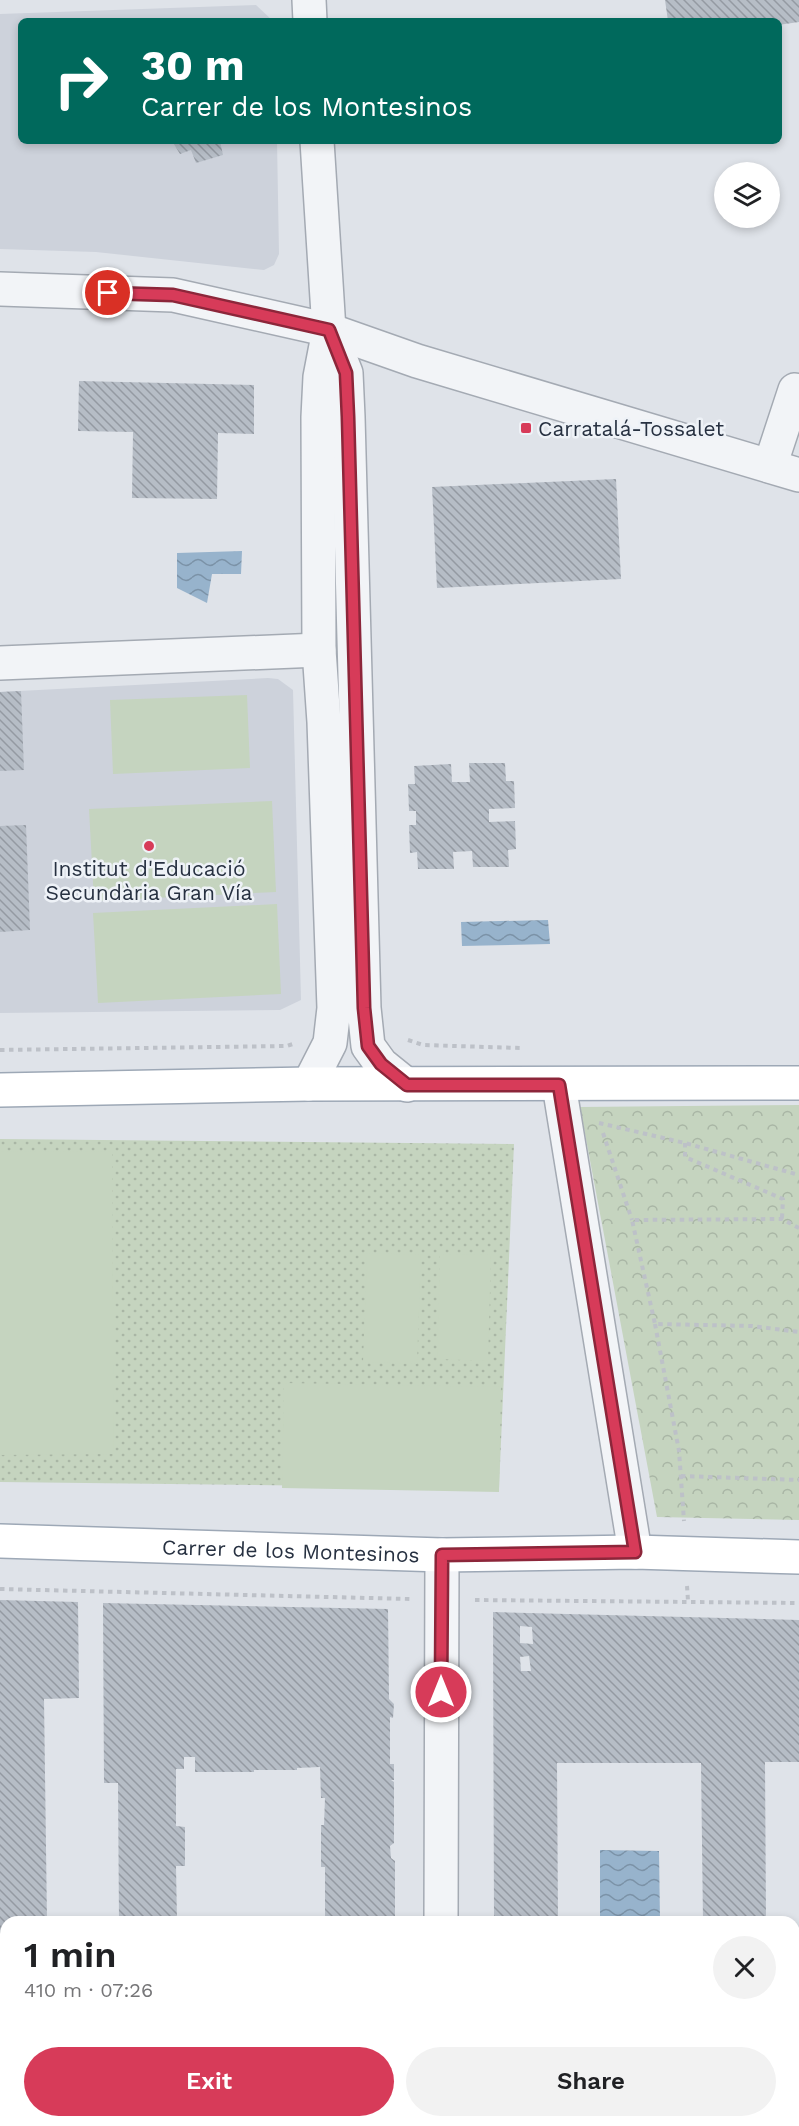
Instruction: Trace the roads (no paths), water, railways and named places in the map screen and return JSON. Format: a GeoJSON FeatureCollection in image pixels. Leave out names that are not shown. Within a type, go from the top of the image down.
{"type":"FeatureCollection","features":[{"type":"Feature","properties":{"kind":"main road"},"geometry":{"type":"LineString","coordinates":[[0,1090],[309,1084],[799,1083]]}},
{"type":"Feature","properties":{"kind":"main road","name":"Carrer de los Montesinos"},"geometry":{"type":"LineString","coordinates":[[0,1541],[442,1555],[635,1552],[799,1557]]}},
{"type":"Feature","properties":{"kind":"street"},"geometry":{"type":"LineString","coordinates":[[309,0],[310,18]]}},
{"type":"Feature","properties":{"kind":"street"},"geometry":{"type":"LineString","coordinates":[[309,1084],[330,1043],[334,1008],[324,722],[319,650],[318,417],[320,377],[329,330],[317,144]]}},
{"type":"Feature","properties":{"kind":"street"},"geometry":{"type":"LineString","coordinates":[[0,289],[173,295],[329,330],[417,361],[784,470],[795,390]]}},
{"type":"Feature","properties":{"kind":"street"},"geometry":{"type":"LineString","coordinates":[[329,330],[346,373],[364,1008],[368,1046],[381,1064],[407,1085]]}},
{"type":"Feature","properties":{"kind":"street"},"geometry":{"type":"LineString","coordinates":[[0,663],[319,650]]}},
{"type":"Feature","properties":{"kind":"street"},"geometry":{"type":"LineString","coordinates":[[559,1085],[635,1552]]}},
{"type":"Feature","properties":{"kind":"street"},"geometry":{"type":"LineString","coordinates":[[441,1916],[442,1555]]}},
{"type":"Feature","properties":{"kind":"water"},"geometry":{"type":"Polygon","coordinates":[[[242,551],[241,574],[212,574],[207,603],[177,588],[177,553],[242,551]]]}},
{"type":"Feature","properties":{"kind":"water"},"geometry":{"type":"Polygon","coordinates":[[[548,920],[550,944],[462,946],[461,922],[548,920]]]}},
{"type":"Feature","properties":{"kind":"water"},"geometry":{"type":"Polygon","coordinates":[[[600,1850],[659,1851],[660,1916],[600,1916],[600,1850]]]}},
{"type":"Feature","properties":{"kind":"place","name":"Carratalá-Tossalet"},"geometry":{"type":"Point","coordinates":[526,428]}},
{"type":"Feature","properties":{"kind":"place","name":"Institut d'Educació Secundària Gran Vía"},"geometry":{"type":"Point","coordinates":[149,846]}}]}
